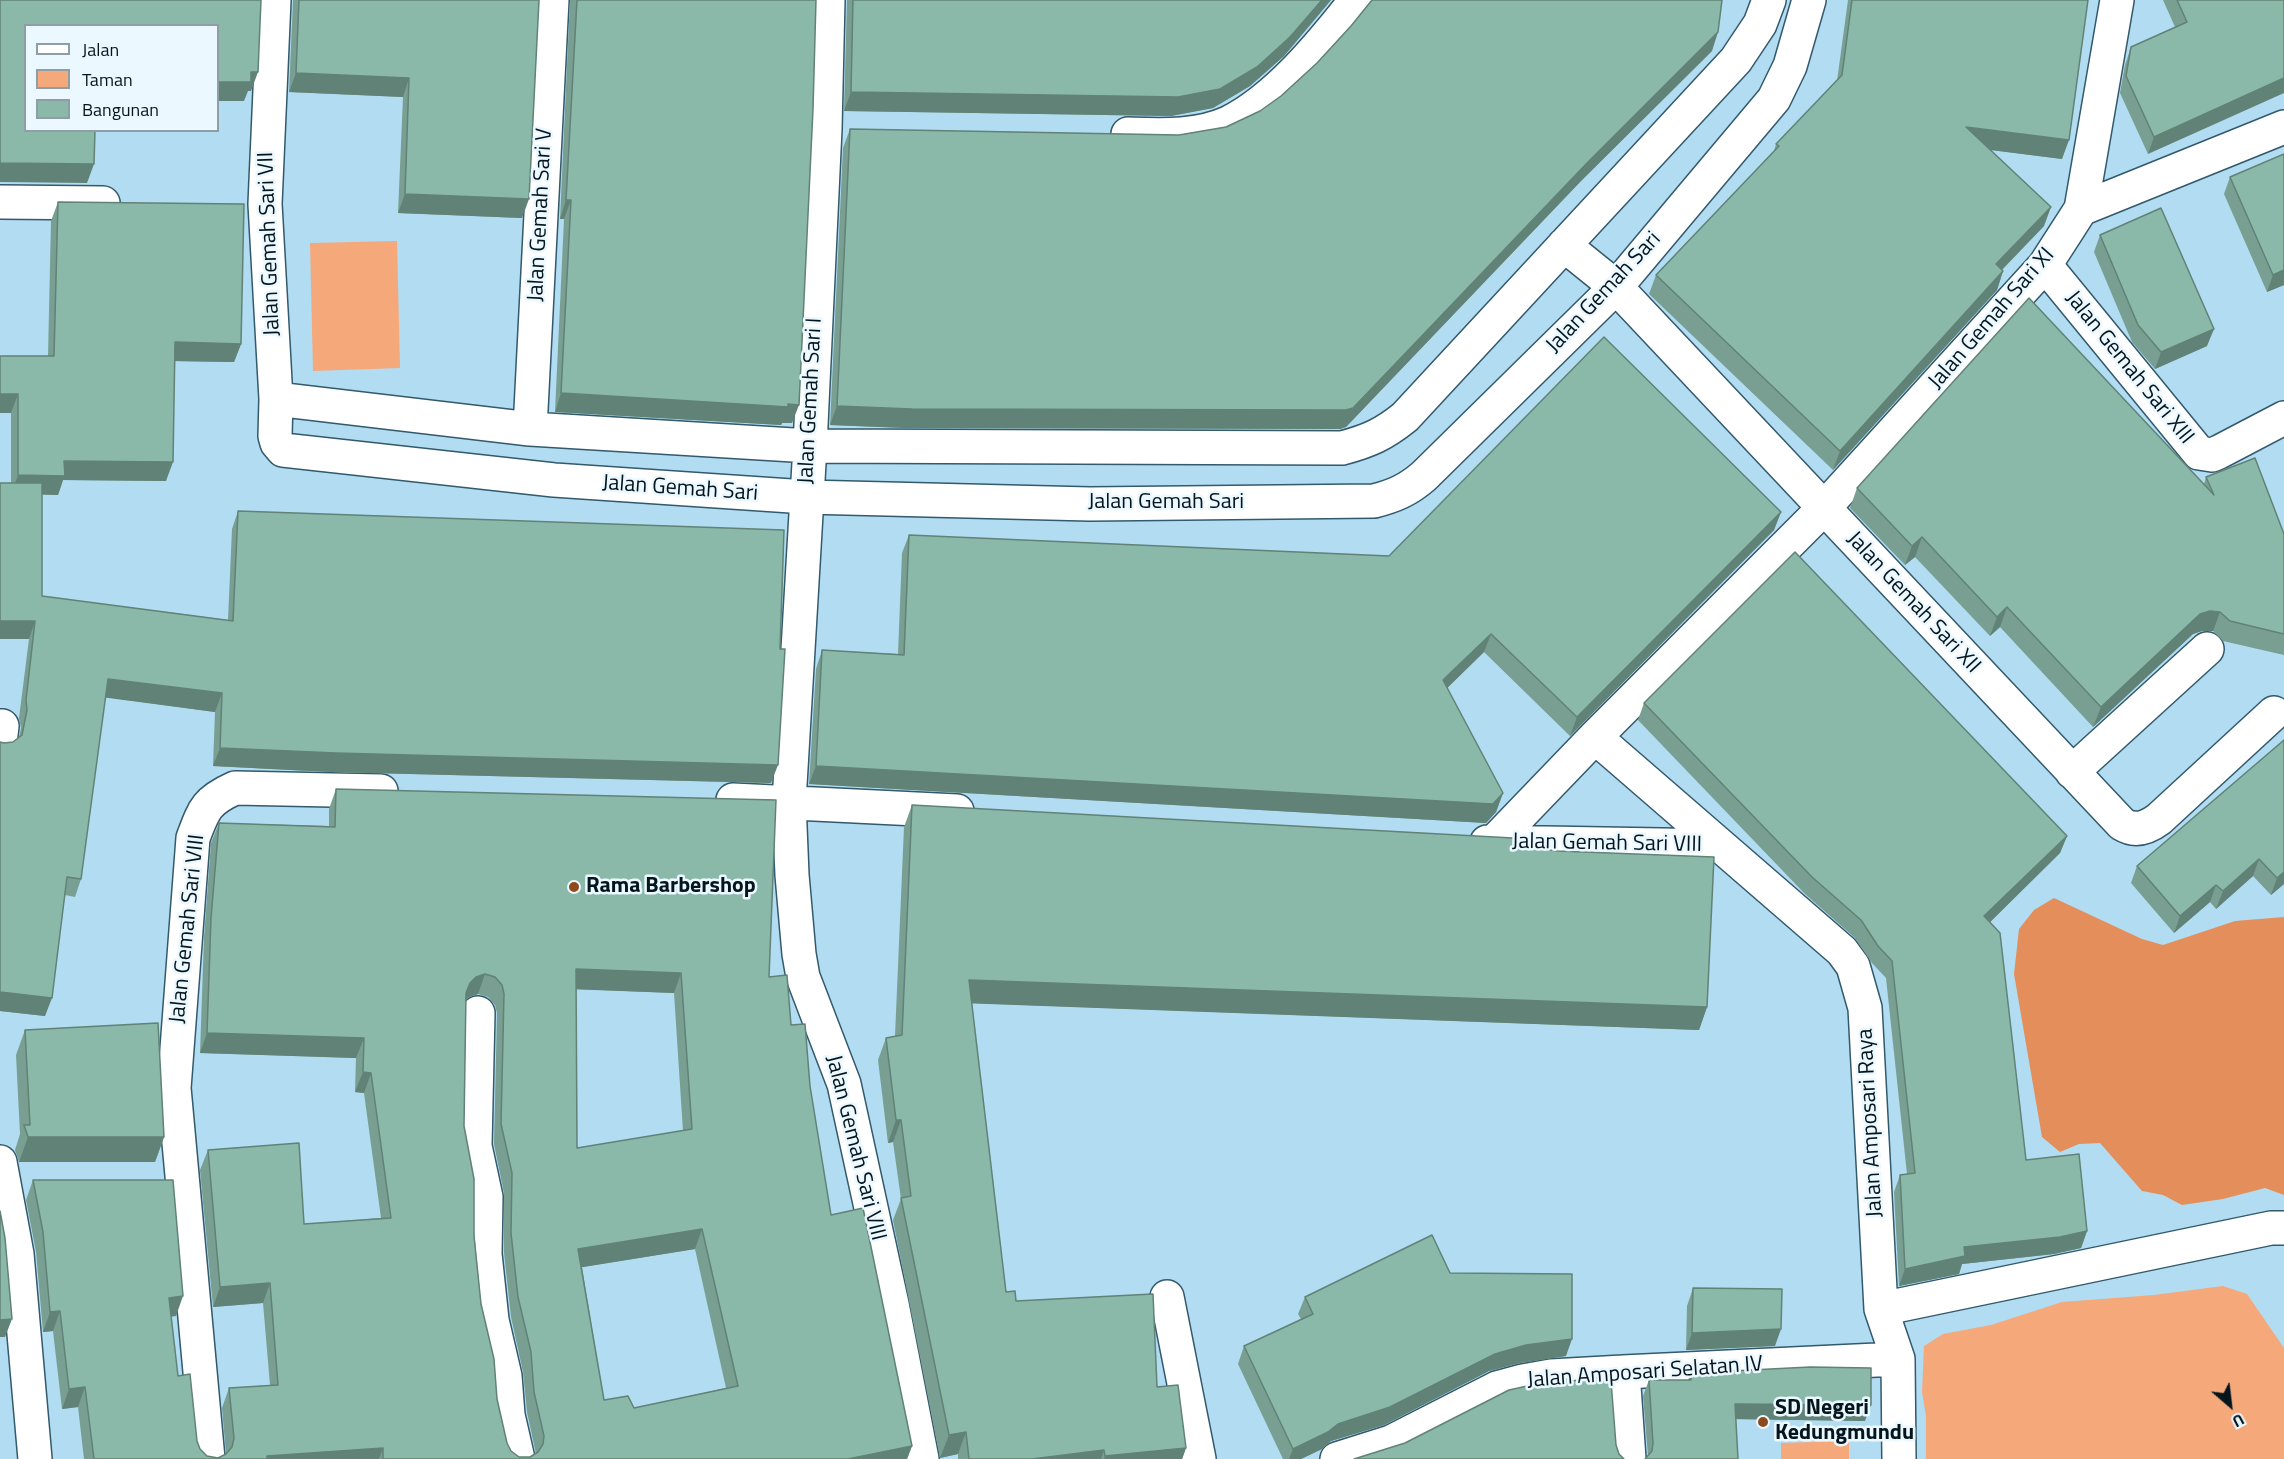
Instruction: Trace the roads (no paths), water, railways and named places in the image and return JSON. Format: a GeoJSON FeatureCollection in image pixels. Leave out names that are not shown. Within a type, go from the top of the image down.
{"type":"FeatureCollection","features":[{"type":"Feature","properties":{"kind":"street","name":"Jalan Gemah Sari VII"},"geometry":{"type":"LineString","coordinates":[[274,0],[265,204],[276,399],[275,436],[283,450]]}},
{"type":"Feature","properties":{"kind":"street","name":"Jalan Gemah Sari V"},"geometry":{"type":"LineString","coordinates":[[530,429],[552,0]]}},
{"type":"Feature","properties":{"kind":"street","name":"Jalan Gemah Sari I"},"geometry":{"type":"LineString","coordinates":[[789,801],[806,497],[837,129],[828,0]]}},
{"type":"Feature","properties":{"kind":"street"},"geometry":{"type":"LineString","coordinates":[[1100,134],[1172,135],[1227,123],[1251,108],[1294,72],[1356,0]]}},
{"type":"Feature","properties":{"kind":"street"},"geometry":{"type":"LineString","coordinates":[[276,399],[530,429],[810,446],[1342,448],[1358,444],[1387,432],[1405,417],[1736,60],[1760,24],[1769,0]]}},
{"type":"Feature","properties":{"kind":"street","name":"Jalan Gemah Sari"},"geometry":{"type":"LineString","coordinates":[[283,450],[554,480],[806,497],[1090,504],[1374,501],[1394,496],[1409,489],[1424,476],[1616,287],[1774,99],[1790,66],[1809,0]]}},
{"type":"Feature","properties":{"kind":"street"},"geometry":{"type":"LineString","coordinates":[[2081,209],[2117,0]]}},
{"type":"Feature","properties":{"kind":"street"},"geometry":{"type":"LineString","coordinates":[[2081,209],[2284,126]]}},
{"type":"Feature","properties":{"kind":"street"},"geometry":{"type":"LineString","coordinates":[[0,202],[138,203]]}},
{"type":"Feature","properties":{"kind":"street"},"geometry":{"type":"LineString","coordinates":[[230,204],[265,204]]}},
{"type":"Feature","properties":{"kind":"street","name":"Jalan Gemah Sari XI"},"geometry":{"type":"LineString","coordinates":[[1824,508],[2045,264],[2081,209]]}},
{"type":"Feature","properties":{"kind":"street","name":"Jalan Gemah Sari XII"},"geometry":{"type":"LineString","coordinates":[[1564,244],[1616,287],[2122,824],[2130,829],[2150,826],[2274,713]]}},
{"type":"Feature","properties":{"kind":"street","name":"Jalan Gemah Sari XIII"},"geometry":{"type":"LineString","coordinates":[[2045,264],[2199,453],[2212,456],[2284,418]]}},
{"type":"Feature","properties":{"kind":"street"},"geometry":{"type":"LineString","coordinates":[[1494,842],[1595,737],[1824,508]]}},
{"type":"Feature","properties":{"kind":"street"},"geometry":{"type":"LineString","coordinates":[[2072,772],[2207,648]]}},
{"type":"Feature","properties":{"kind":"street","name":"Jalan Gemah Sari VIII"},"geometry":{"type":"LineString","coordinates":[[1595,737],[1720,846]]}},
{"type":"Feature","properties":{"kind":"street","name":"Jalan Gemah Sari VIII"},"geometry":{"type":"LineString","coordinates":[[208,1459],[171,1181],[174,1088],[193,838],[204,810],[214,799],[235,788],[411,791]]}},
{"type":"Feature","properties":{"kind":"street"},"geometry":{"type":"LineString","coordinates":[[706,799],[789,801],[992,813]]}},
{"type":"Feature","properties":{"kind":"street","name":"Jalan Gemah Sari VIII"},"geometry":{"type":"LineString","coordinates":[[789,801],[792,875],[801,966],[844,1084],[892,1304],[922,1459]]}},
{"type":"Feature","properties":{"kind":"street","name":"Jalan Gemah Sari VIII"},"geometry":{"type":"LineString","coordinates":[[1458,840],[1720,846]]}},
{"type":"Feature","properties":{"kind":"street","name":"Jalan Amposari Raya"},"geometry":{"type":"LineString","coordinates":[[1720,846],[1842,951],[1853,966],[1860,984],[1865,1008],[1881,1309],[1898,1359],[1899,1459]]}},
{"type":"Feature","properties":{"kind":"street"},"geometry":{"type":"LineString","coordinates":[[478,1013],[476,1146],[486,1197],[485,1254],[492,1320],[505,1376],[508,1415],[518,1459]]}},
{"type":"Feature","properties":{"kind":"street"},"geometry":{"type":"LineString","coordinates":[[35,1459],[17,1254],[2,1171],[39,1181]]}},
{"type":"Feature","properties":{"kind":"street"},"geometry":{"type":"LineString","coordinates":[[1881,1309],[2271,1228],[2284,1228]]}},
{"type":"Feature","properties":{"kind":"street"},"geometry":{"type":"LineString","coordinates":[[1167,1297],[1199,1459]]}},
{"type":"Feature","properties":{"kind":"street","name":"Jalan Amposari Selatan IV"},"geometry":{"type":"LineString","coordinates":[[1337,1459],[1391,1442],[1497,1388],[1551,1376],[1898,1359]]}},
{"type":"Feature","properties":{"kind":"street"},"geometry":{"type":"LineString","coordinates":[[1623,1372],[1629,1459]]}},
{"type":"Feature","properties":{"kind":"place","name":"Rama Barbershop"},"geometry":{"type":"Point","coordinates":[574,887]}},
{"type":"Feature","properties":{"kind":"place","name":"SD Negeri Kedungmundu"},"geometry":{"type":"Point","coordinates":[1763,1422]}}]}
